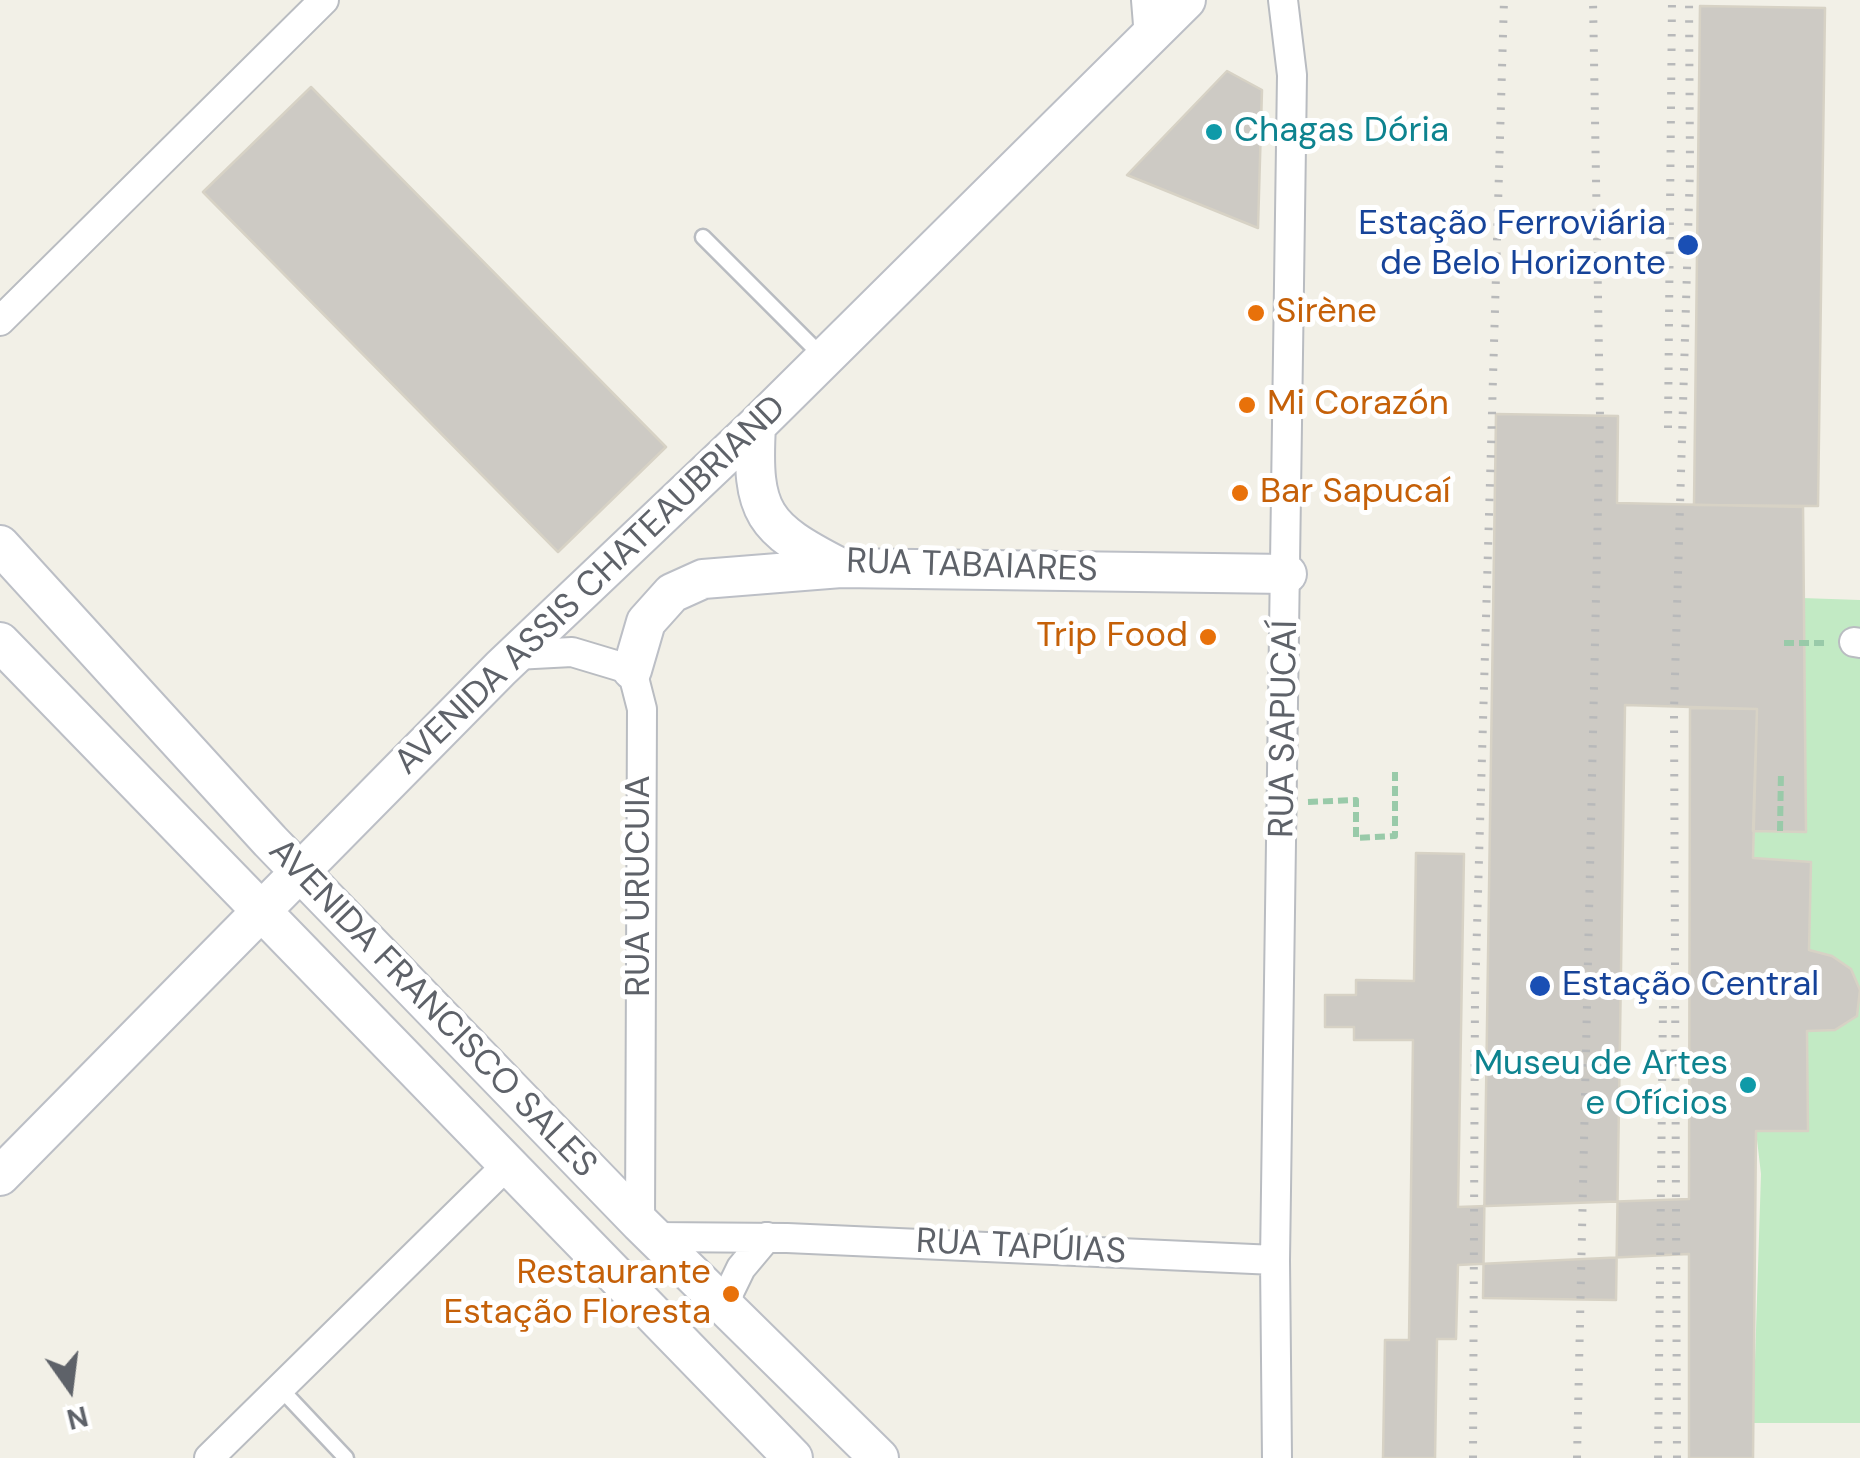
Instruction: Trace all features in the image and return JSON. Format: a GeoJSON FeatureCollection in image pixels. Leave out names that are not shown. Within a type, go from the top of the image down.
{"type":"FeatureCollection","features":[{"type":"Feature","properties":{"kind":"street"},"geometry":{"type":"LineString","coordinates":[[0,321],[324,0]]}},
{"type":"Feature","properties":{"kind":"street","name":"AVENIDA ASSIS CHATEAUBRIAND"},"geometry":{"type":"LineString","coordinates":[[0,1176],[515,656],[825,359],[1147,18],[1186,0]]}},
{"type":"Feature","properties":{"kind":"street","name":"RUA SAPUCAÍ"},"geometry":{"type":"LineString","coordinates":[[1277,1458],[1276,1260],[1292,75],[1283,0]]}},
{"type":"Feature","properties":{"kind":"street","name":"RUA TABAIARES"},"geometry":{"type":"LineString","coordinates":[[756,426],[754,475],[766,518],[797,546],[841,568],[1287,574]]}},
{"type":"Feature","properties":{"kind":"street","name":"AVENIDA FRANCISCO SALES"},"geometry":{"type":"LineString","coordinates":[[0,545],[192,758],[647,1230],[879,1458]]}},
{"type":"Feature","properties":{"kind":"street"},"geometry":{"type":"LineString","coordinates":[[515,656],[572,652],[632,670],[646,622],[672,593],[703,579],[841,568]]}},
{"type":"Feature","properties":{"kind":"street","name":"AVENIDA FRANCISCO SALES"},"geometry":{"type":"LineString","coordinates":[[0,642],[793,1458]]}},
{"type":"Feature","properties":{"kind":"street","name":"RUA URUCUIA"},"geometry":{"type":"LineString","coordinates":[[632,670],[642,709],[647,1230]]}},
{"type":"Feature","properties":{"kind":"street"},"geometry":{"type":"LineString","coordinates":[[209,1458],[506,1166]]}},
{"type":"Feature","properties":{"kind":"street","name":"RUA TAPÚIAS"},"geometry":{"type":"LineString","coordinates":[[647,1230],[1276,1260]]}},
{"type":"Feature","properties":{"kind":"street"},"geometry":{"type":"LineString","coordinates":[[724,1305],[741,1268],[767,1237]]}},
{"type":"Feature","properties":{"kind":"lane"},"geometry":{"type":"LineString","coordinates":[[702,238],[825,359]]}},
{"type":"Feature","properties":{"kind":"lane"},"geometry":{"type":"LineString","coordinates":[[279,1387],[346,1458]]}},
{"type":"Feature","properties":{"kind":"path"},"geometry":{"type":"LineString","coordinates":[[1784,643],[1857,642]]}},
{"type":"Feature","properties":{"kind":"path"},"geometry":{"type":"LineString","coordinates":[[1284,803],[1356,800],[1356,838],[1394,836],[1395,772]]}},
{"type":"Feature","properties":{"kind":"path"},"geometry":{"type":"LineString","coordinates":[[1780,831],[1781,772]]}},
{"type":"Feature","properties":{"kind":"green space"},"geometry":{"type":"Polygon","coordinates":[[[1802,598],[1860,600],[1860,1423],[1753,1423],[1761,1174],[1756,1131],[1727,1129],[1753,831],[1806,831],[1802,598]]]}},
{"type":"Feature","properties":{"kind":"building"},"geometry":{"type":"Polygon","coordinates":[[[1700,6],[1825,8],[1818,506],[1694,505],[1700,6]]]}},
{"type":"Feature","properties":{"kind":"building","name":"Chagas Dória"},"geometry":{"type":"Polygon","coordinates":[[[1227,71],[1262,90],[1258,228],[1127,175],[1227,71]]]}},
{"type":"Feature","properties":{"kind":"building"},"geometry":{"type":"Polygon","coordinates":[[[311,87],[666,447],[558,552],[203,192],[311,87]]]}},
{"type":"Feature","properties":{"kind":"building"},"geometry":{"type":"Polygon","coordinates":[[[1496,414],[1618,416],[1617,503],[1803,507],[1806,832],[1753,831],[1757,709],[1625,705],[1616,1300],[1483,1298],[1496,414]]]}},
{"type":"Feature","properties":{"kind":"building","name":"Museu de Artes e Ofícios"},"geometry":{"type":"Polygon","coordinates":[[[1690,708],[1757,709],[1753,858],[1811,862],[1809,950],[1832,956],[1851,969],[1860,990],[1857,1016],[1835,1030],[1807,1031],[1808,1131],[1756,1131],[1753,1458],[1689,1458],[1689,1254],[1458,1265],[1456,1339],[1437,1339],[1435,1458],[1383,1458],[1385,1340],[1409,1340],[1413,1040],[1354,1040],[1354,1027],[1325,1027],[1325,995],[1356,995],[1356,980],[1414,981],[1416,853],[1464,854],[1458,1207],[1689,1199],[1690,708]]]}},
{"type":"Feature","properties":{"kind":"railway"},"geometry":{"type":"LineString","coordinates":[[1473,1458],[1475,996],[1504,0]]}},
{"type":"Feature","properties":{"kind":"railway"},"geometry":{"type":"LineString","coordinates":[[1577,1458],[1600,415],[1593,0]]}},
{"type":"Feature","properties":{"kind":"railway"},"geometry":{"type":"LineString","coordinates":[[1668,428],[1672,0]]}},
{"type":"Feature","properties":{"kind":"railway"},"geometry":{"type":"LineString","coordinates":[[1677,1458],[1674,709],[1690,168],[1689,0]]}},
{"type":"Feature","properties":{"kind":"railway"},"geometry":{"type":"LineString","coordinates":[[1658,1458],[1663,1003]]}},
{"type":"Feature","properties":{"kind":"place","name":"Chagas Dória"},"geometry":{"type":"Point","coordinates":[1214,132]}},
{"type":"Feature","properties":{"kind":"place","name":"Estação Ferroviária de Belo Horizonte"},"geometry":{"type":"Point","coordinates":[1688,245]}},
{"type":"Feature","properties":{"kind":"place","name":"Sirène"},"geometry":{"type":"Point","coordinates":[1256,313]}},
{"type":"Feature","properties":{"kind":"place","name":"Mi Corazón"},"geometry":{"type":"Point","coordinates":[1247,405]}},
{"type":"Feature","properties":{"kind":"place","name":"Bar Sapucaí"},"geometry":{"type":"Point","coordinates":[1240,493]}},
{"type":"Feature","properties":{"kind":"place","name":"Trip Food"},"geometry":{"type":"Point","coordinates":[1208,637]}},
{"type":"Feature","properties":{"kind":"place","name":"Estação Central"},"geometry":{"type":"Point","coordinates":[1540,986]}},
{"type":"Feature","properties":{"kind":"place","name":"Museu de Artes e Ofícios"},"geometry":{"type":"Point","coordinates":[1748,1085]}},
{"type":"Feature","properties":{"kind":"place","name":"Restaurante Estação Floresta"},"geometry":{"type":"Point","coordinates":[731,1294]}}]}
